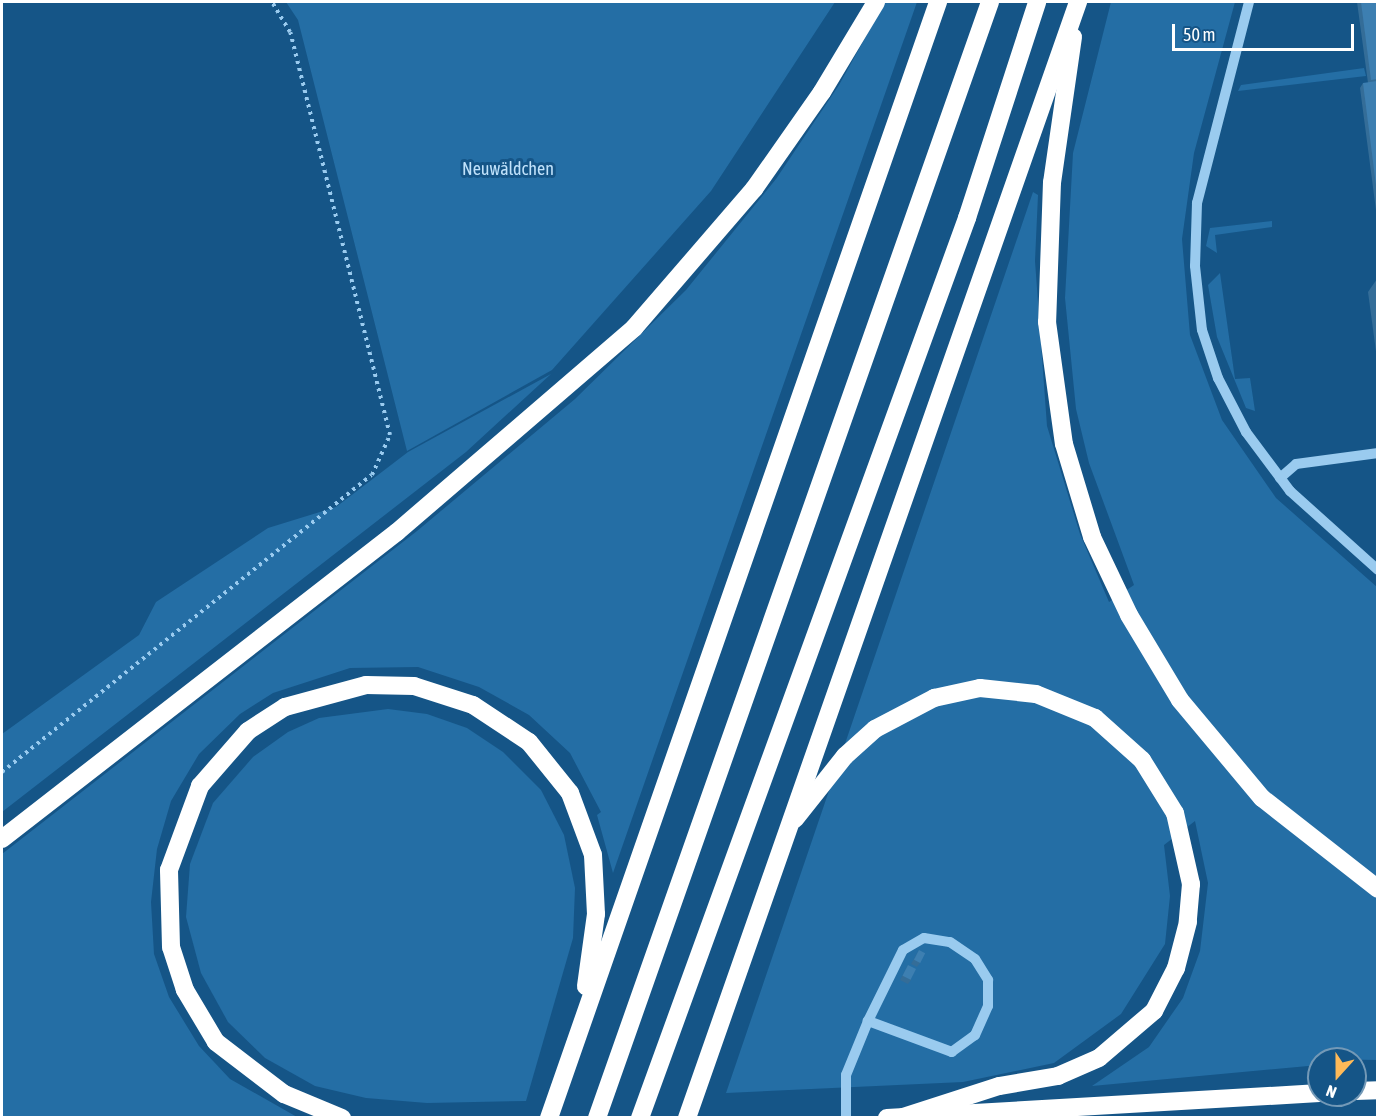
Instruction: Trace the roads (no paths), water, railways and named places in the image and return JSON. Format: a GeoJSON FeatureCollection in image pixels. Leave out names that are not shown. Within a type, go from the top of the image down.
{"type":"FeatureCollection","features":[{"type":"Feature","properties":{"kind":"highway"},"geometry":{"type":"LineString","coordinates":[[2,839],[397,532],[634,328],[754,189],[876,2]]}},
{"type":"Feature","properties":{"kind":"highway"},"geometry":{"type":"LineString","coordinates":[[549,1118],[938,2]]}},
{"type":"Feature","properties":{"kind":"highway"},"geometry":{"type":"LineString","coordinates":[[597,1118],[990,2]]}},
{"type":"Feature","properties":{"kind":"highway"},"geometry":{"type":"LineString","coordinates":[[640,1118],[943,286],[1037,2]]}},
{"type":"Feature","properties":{"kind":"highway"},"geometry":{"type":"LineString","coordinates":[[687,1118],[1076,5]]}},
{"type":"Feature","properties":{"kind":"highway"},"geometry":{"type":"LineString","coordinates":[[1076,5],[1052,182],[1047,322],[1054,389],[1083,509],[1129,615],[1180,700],[1262,798],[1377,889]]}},
{"type":"Feature","properties":{"kind":"highway"},"geometry":{"type":"LineString","coordinates":[[342,1118],[284,1094],[216,1042],[185,990],[171,948],[168,870],[196,795],[232,747],[285,707],[366,685],[443,692],[502,722],[552,766],[575,802],[593,855],[596,914],[580,1027]]}},
{"type":"Feature","properties":{"kind":"highway"},"geometry":{"type":"LineString","coordinates":[[790,824],[845,756],[875,729],[934,698],[980,688],[1036,694],[1095,718],[1142,760],[1175,813],[1191,884],[1188,922],[1176,968],[1154,1011],[1100,1058],[1068,1072],[999,1086],[895,1117]]}},
{"type":"Feature","properties":{"kind":"highway"},"geometry":{"type":"LineString","coordinates":[[895,1117],[1307,1094]]}},
{"type":"Feature","properties":{"kind":"lane"},"geometry":{"type":"LineString","coordinates":[[1249,2],[1197,203],[1195,266],[1203,330],[1218,378],[1246,432],[1280,478],[1377,570]]}},
{"type":"Feature","properties":{"kind":"lane"},"geometry":{"type":"LineString","coordinates":[[1280,478],[1296,464],[1377,453]]}},
{"type":"Feature","properties":{"kind":"lane"},"geometry":{"type":"LineString","coordinates":[[846,1118],[846,1075],[868,1021],[903,950],[924,938],[950,942],[975,959],[988,980],[988,1006],[975,1035],[952,1052],[868,1021]]}},
{"type":"Feature","properties":{"kind":"park label","name":"Neuwäldchen"},"geometry":{"type":"Point","coordinates":[508,169]}}]}
